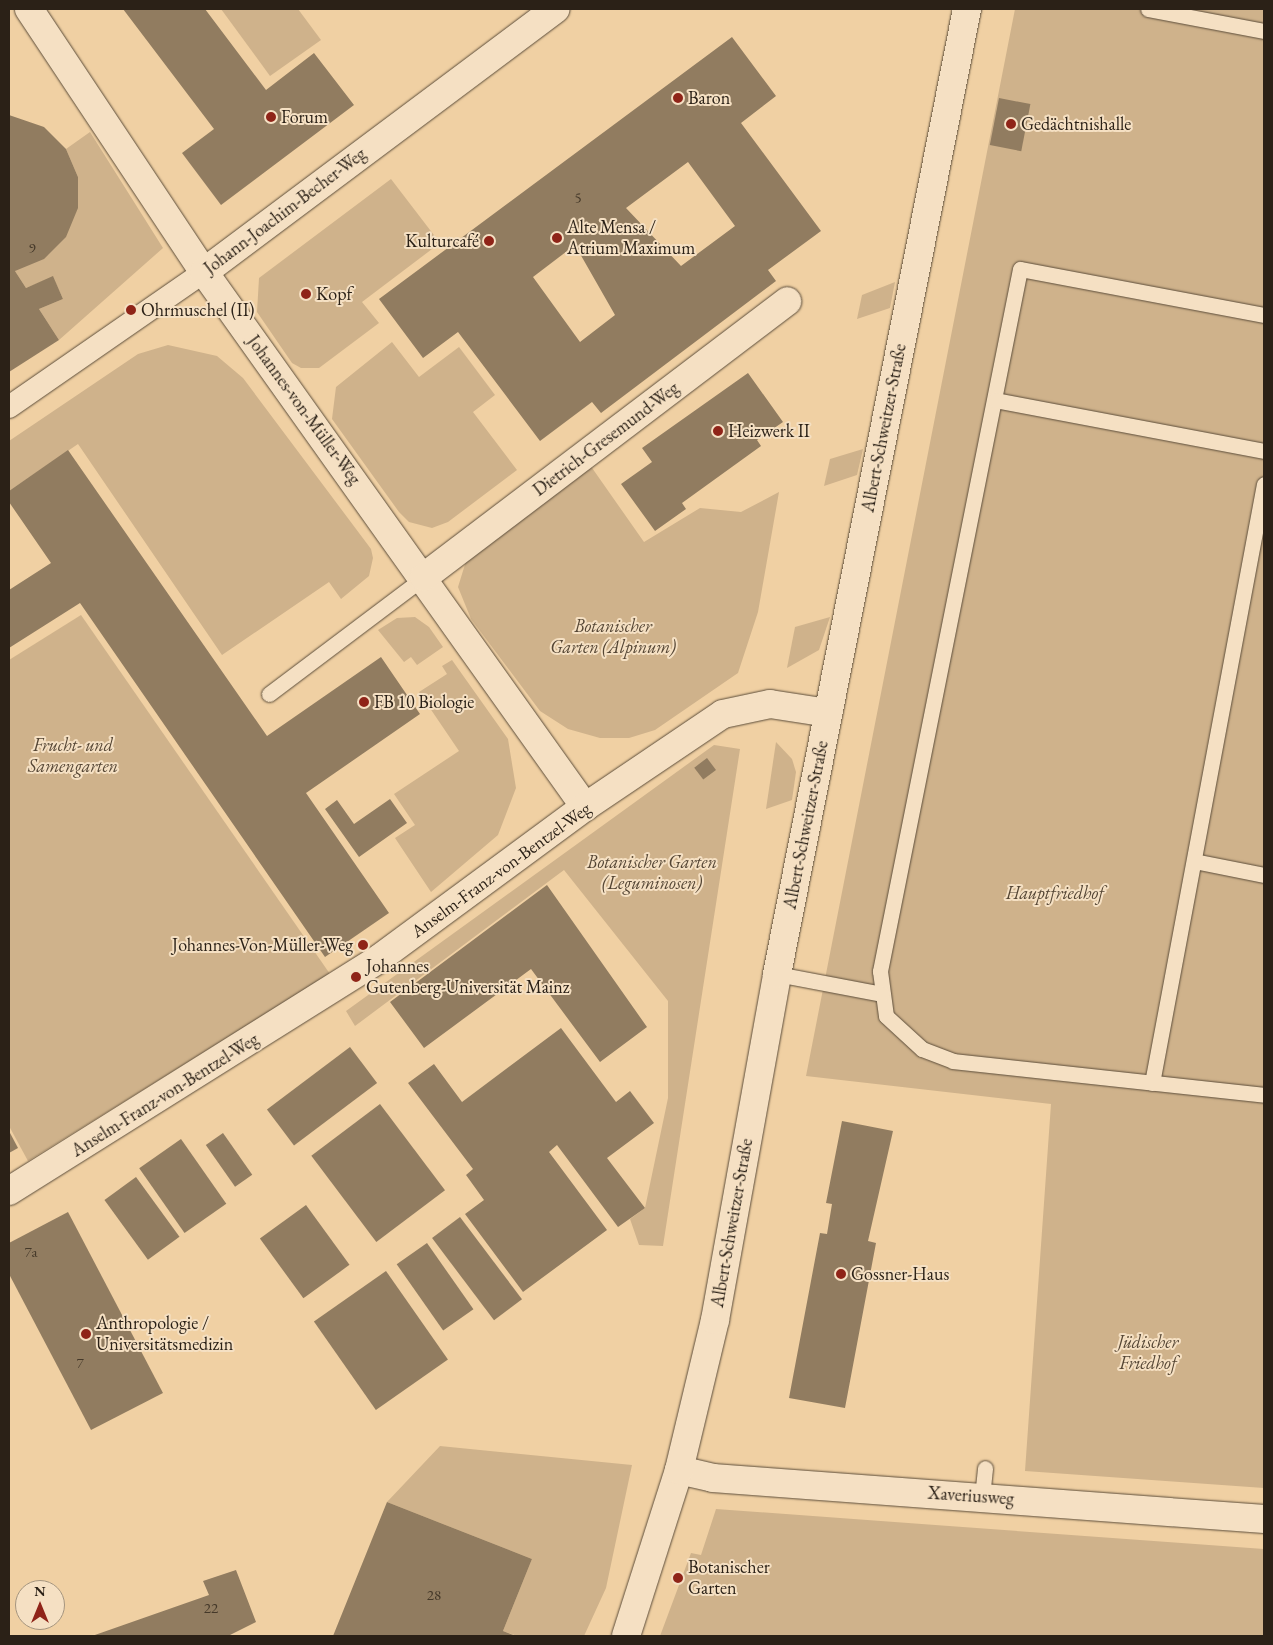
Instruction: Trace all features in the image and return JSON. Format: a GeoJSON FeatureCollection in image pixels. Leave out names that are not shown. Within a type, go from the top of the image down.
{"type":"FeatureCollection","features":[{"type":"Feature","properties":{"kind":"street","name":"Johannes-von-Müller-Weg"},"geometry":{"type":"LineString","coordinates":[[29,9],[204,272],[424,576],[586,807]]}},
{"type":"Feature","properties":{"kind":"street","name":"Johann-Joachim-Becher-Weg"},"geometry":{"type":"LineString","coordinates":[[9,406],[204,272],[556,9]]}},
{"type":"Feature","properties":{"kind":"street","name":"Albert-Schweitzer-Straße"},"geometry":{"type":"LineString","coordinates":[[626,1636],[679,1470],[715,1320],[777,974],[967,9]]}},
{"type":"Feature","properties":{"kind":"street","name":"Dietrich-Gresemund-Weg"},"geometry":{"type":"LineString","coordinates":[[424,576],[787,301]]}},
{"type":"Feature","properties":{"kind":"street","name":"Anselm-Franz-von-Bentzel-Weg"},"geometry":{"type":"LineString","coordinates":[[9,1191],[380,958],[586,807],[701,727],[738,707],[770,704],[828,713]]}},
{"type":"Feature","properties":{"kind":"street","name":"Xaveriusweg"},"geometry":{"type":"LineString","coordinates":[[679,1470],[713,1478],[1264,1519]]}},
{"type":"Feature","properties":{"kind":"lane"},"geometry":{"type":"LineString","coordinates":[[1148,9],[1264,31]]}},
{"type":"Feature","properties":{"kind":"lane"},"geometry":{"type":"LineString","coordinates":[[1264,315],[1020,269],[996,400],[880,971],[886,1016],[900,1033],[953,1061],[1264,1095]]}},
{"type":"Feature","properties":{"kind":"lane"},"geometry":{"type":"LineString","coordinates":[[996,400],[1264,451]]}},
{"type":"Feature","properties":{"kind":"lane"},"geometry":{"type":"LineString","coordinates":[[1152,1083],[1264,484]]}},
{"type":"Feature","properties":{"kind":"lane"},"geometry":{"type":"LineString","coordinates":[[269,694],[424,576]]}},
{"type":"Feature","properties":{"kind":"lane"},"geometry":{"type":"LineString","coordinates":[[1194,861],[1264,874]]}},
{"type":"Feature","properties":{"kind":"lane"},"geometry":{"type":"LineString","coordinates":[[777,974],[882,994]]}},
{"type":"Feature","properties":{"kind":"lane"},"geometry":{"type":"LineString","coordinates":[[982,1497],[985,1468]]}},
{"type":"Feature","properties":{"kind":"green space"},"geometry":{"type":"Polygon","coordinates":[[[221,9],[298,9],[321,40],[270,76],[221,9]]]}},
{"type":"Feature","properties":{"kind":"green space","name":"Hauptfriedhof"},"geometry":{"type":"Polygon","coordinates":[[[1015,9],[1264,9],[1264,1488],[1025,1471],[1051,1104],[806,1076],[1015,9]]]}},
{"type":"Feature","properties":{"kind":"green space"},"geometry":{"type":"Polygon","coordinates":[[[90,132],[163,248],[59,340],[39,309],[63,299],[53,277],[26,288],[15,271],[78,177],[66,149],[90,132]]]}},
{"type":"Feature","properties":{"kind":"green space"},"geometry":{"type":"Polygon","coordinates":[[[391,179],[440,243],[362,302],[379,323],[319,368],[301,368],[292,363],[257,312],[259,278],[391,179]]]}},
{"type":"Feature","properties":{"kind":"green space"},"geometry":{"type":"Polygon","coordinates":[[[895,282],[890,308],[857,319],[862,295],[895,282]]]}},
{"type":"Feature","properties":{"kind":"green space"},"geometry":{"type":"Polygon","coordinates":[[[392,342],[419,377],[459,347],[495,395],[473,412],[517,470],[448,522],[432,528],[409,522],[399,512],[332,419],[336,387],[392,342]]]}},
{"type":"Feature","properties":{"kind":"green space"},"geometry":{"type":"Polygon","coordinates":[[[168,345],[217,356],[243,378],[371,549],[373,558],[369,576],[341,599],[329,582],[222,655],[78,444],[9,491],[9,441],[138,354],[168,345]]]}},
{"type":"Feature","properties":{"kind":"green space"},"geometry":{"type":"Polygon","coordinates":[[[863,449],[857,475],[824,486],[830,459],[863,449]]]}},
{"type":"Feature","properties":{"kind":"green space","name":"Botanischer Garten (Alpinum)"},"geometry":{"type":"Polygon","coordinates":[[[590,465],[644,542],[700,508],[741,512],[779,492],[758,612],[738,673],[655,730],[629,738],[600,738],[568,729],[540,711],[471,619],[458,587],[467,558],[590,465]]]}},
{"type":"Feature","properties":{"kind":"green space","name":"Frucht- und Samengarten"},"geometry":{"type":"Polygon","coordinates":[[[81,615],[330,974],[28,1161],[9,1126],[9,660],[81,615]]]}},
{"type":"Feature","properties":{"kind":"green space"},"geometry":{"type":"Polygon","coordinates":[[[415,617],[429,627],[443,647],[417,665],[411,657],[404,662],[378,630],[397,618],[415,617]]]}},
{"type":"Feature","properties":{"kind":"green space"},"geometry":{"type":"Polygon","coordinates":[[[830,617],[819,650],[787,668],[795,627],[830,617]]]}},
{"type":"Feature","properties":{"kind":"green space"},"geometry":{"type":"Polygon","coordinates":[[[452,660],[508,739],[516,788],[498,835],[431,892],[395,838],[415,825],[394,794],[459,751],[419,692],[447,674],[442,666],[452,660]]]}},
{"type":"Feature","properties":{"kind":"green space"},"geometry":{"type":"Polygon","coordinates":[[[776,742],[792,759],[796,772],[792,800],[766,809],[776,742]]]}},
{"type":"Feature","properties":{"kind":"green space","name":"Botanischer Garten (Leguminosen)"},"geometry":{"type":"Polygon","coordinates":[[[714,745],[740,749],[663,1246],[639,1245],[630,1219],[645,1208],[668,1098],[668,1001],[564,870],[355,1026],[346,1011],[714,745]]]}},
{"type":"Feature","properties":{"kind":"green space"},"geometry":{"type":"Polygon","coordinates":[[[440,1446],[632,1465],[606,1588],[584,1636],[517,1636],[503,1631],[532,1559],[387,1502],[440,1446]]]}},
{"type":"Feature","properties":{"kind":"green space"},"geometry":{"type":"Polygon","coordinates":[[[716,1509],[1264,1549],[1264,1636],[660,1636],[691,1553],[701,1555],[716,1509]]]}},
{"type":"Feature","properties":{"kind":"building","name":"Forum"},"geometry":{"type":"Polygon","coordinates":[[[123,9],[205,9],[266,90],[314,53],[354,105],[221,205],[182,153],[214,129],[123,9]]]}},
{"type":"Feature","properties":{"kind":"building","name":"Alte Mensa / Atrium Maximum"},"geometry":{"type":"Polygon","coordinates":[[[732,37],[776,96],[741,123],[821,231],[768,270],[776,281],[601,413],[592,402],[540,441],[458,332],[423,358],[379,299],[732,37]],[[688,162],[626,208],[681,266],[735,226],[688,162]],[[575,245],[533,277],[580,342],[615,315],[575,245]]]}},
{"type":"Feature","properties":{"kind":"building","name":"Gedächtnishalle"},"geometry":{"type":"Polygon","coordinates":[[[999,98],[1030,104],[1021,151],[990,145],[999,98]]]}},
{"type":"Feature","properties":{"kind":"building"},"geometry":{"type":"Polygon","coordinates":[[[9,115],[44,127],[66,149],[78,177],[78,208],[66,237],[44,259],[15,271],[26,288],[53,276],[63,299],[39,309],[59,340],[9,372],[9,115]]]}},
{"type":"Feature","properties":{"kind":"building","name":"Heizwerk II"},"geometry":{"type":"Polygon","coordinates":[[[748,373],[783,422],[757,440],[761,446],[682,503],[686,509],[655,531],[621,484],[652,462],[642,448],[748,373]]]}},
{"type":"Feature","properties":{"kind":"building","name":"FB 10 Biologie"},"geometry":{"type":"Polygon","coordinates":[[[68,450],[267,736],[381,657],[420,714],[306,793],[389,913],[325,957],[80,603],[9,648],[9,590],[51,563],[9,502],[9,491],[68,450]]]}},
{"type":"Feature","properties":{"kind":"building"},"geometry":{"type":"Polygon","coordinates":[[[707,758],[716,770],[703,780],[694,768],[707,758]]]}},
{"type":"Feature","properties":{"kind":"building"},"geometry":{"type":"Polygon","coordinates":[[[390,799],[407,823],[359,857],[325,809],[337,800],[354,824],[390,799]]]}},
{"type":"Feature","properties":{"kind":"building"},"geometry":{"type":"Polygon","coordinates":[[[547,885],[647,1027],[600,1062],[531,969],[424,1048],[390,1002],[547,885]]]}},
{"type":"Feature","properties":{"kind":"building"},"geometry":{"type":"Polygon","coordinates":[[[561,1028],[616,1102],[630,1091],[654,1123],[607,1158],[645,1208],[618,1227],[557,1145],[549,1152],[607,1230],[523,1292],[465,1214],[484,1200],[466,1175],[473,1169],[408,1083],[434,1064],[462,1102],[561,1028]]]}},
{"type":"Feature","properties":{"kind":"building"},"geometry":{"type":"Polygon","coordinates":[[[350,1047],[377,1083],[294,1146],[267,1110],[350,1047]]]}},
{"type":"Feature","properties":{"kind":"building"},"geometry":{"type":"Polygon","coordinates":[[[380,1104],[445,1190],[376,1242],[311,1156],[380,1104]]]}},
{"type":"Feature","properties":{"kind":"building","name":"Gossner-Haus"},"geometry":{"type":"Polygon","coordinates":[[[842,1121],[893,1131],[868,1241],[876,1243],[845,1408],[789,1398],[820,1233],[827,1234],[832,1204],[826,1203],[842,1121]]]}},
{"type":"Feature","properties":{"kind":"building"},"geometry":{"type":"Polygon","coordinates":[[[9,1131],[18,1148],[9,1153],[9,1131]]]}},
{"type":"Feature","properties":{"kind":"building"},"geometry":{"type":"Polygon","coordinates":[[[223,1133],[252,1175],[235,1187],[206,1145],[223,1133]]]}},
{"type":"Feature","properties":{"kind":"building"},"geometry":{"type":"Polygon","coordinates":[[[181,1139],[226,1204],[185,1233],[139,1168],[181,1139]]]}},
{"type":"Feature","properties":{"kind":"building"},"geometry":{"type":"Polygon","coordinates":[[[136,1177],[179,1237],[148,1260],[104,1200],[136,1177]]]}},
{"type":"Feature","properties":{"kind":"building"},"geometry":{"type":"Polygon","coordinates":[[[306,1205],[349,1265],[303,1298],[260,1239],[306,1205]]]}},
{"type":"Feature","properties":{"kind":"building","name":"Anthropologie / Universitätsmedizin"},"geometry":{"type":"Polygon","coordinates":[[[68,1212],[163,1393],[91,1430],[9,1274],[9,1243],[68,1212]]]}},
{"type":"Feature","properties":{"kind":"building"},"geometry":{"type":"Polygon","coordinates":[[[460,1217],[522,1299],[494,1320],[432,1238],[460,1217]]]}},
{"type":"Feature","properties":{"kind":"building"},"geometry":{"type":"Polygon","coordinates":[[[427,1243],[473,1309],[443,1331],[397,1264],[427,1243]]]}},
{"type":"Feature","properties":{"kind":"building"},"geometry":{"type":"Polygon","coordinates":[[[386,1271],[448,1359],[376,1410],[314,1321],[386,1271]]]}},
{"type":"Feature","properties":{"kind":"building"},"geometry":{"type":"Polygon","coordinates":[[[387,1502],[532,1559],[503,1631],[516,1636],[333,1636],[387,1502]]]}},
{"type":"Feature","properties":{"kind":"building"},"geometry":{"type":"Polygon","coordinates":[[[236,1570],[256,1622],[228,1636],[92,1636],[209,1595],[203,1581],[236,1570]]]}},
{"type":"Feature","properties":{"kind":"place","name":"Baron"},"geometry":{"type":"Point","coordinates":[678,98]}},
{"type":"Feature","properties":{"kind":"place","name":"Forum"},"geometry":{"type":"Point","coordinates":[271,117]}},
{"type":"Feature","properties":{"kind":"place","name":"Gedächtnishalle"},"geometry":{"type":"Point","coordinates":[1011,124]}},
{"type":"Feature","properties":{"kind":"place","name":"Alte Mensa / Atrium Maximum"},"geometry":{"type":"Point","coordinates":[557,238]}},
{"type":"Feature","properties":{"kind":"place","name":"Kulturcafé"},"geometry":{"type":"Point","coordinates":[489,241]}},
{"type":"Feature","properties":{"kind":"place","name":"Kopf"},"geometry":{"type":"Point","coordinates":[306,294]}},
{"type":"Feature","properties":{"kind":"place","name":"Ohrmuschel (II)"},"geometry":{"type":"Point","coordinates":[131,310]}},
{"type":"Feature","properties":{"kind":"place","name":"Heizwerk II"},"geometry":{"type":"Point","coordinates":[718,431]}},
{"type":"Feature","properties":{"kind":"place","name":"FB 10 Biologie"},"geometry":{"type":"Point","coordinates":[364,702]}},
{"type":"Feature","properties":{"kind":"place","name":"Johannes-Von-Müller-Weg"},"geometry":{"type":"Point","coordinates":[363,945]}},
{"type":"Feature","properties":{"kind":"place","name":"Johannes Gutenberg-Universität Mainz"},"geometry":{"type":"Point","coordinates":[356,977]}},
{"type":"Feature","properties":{"kind":"place","name":"Gossner-Haus"},"geometry":{"type":"Point","coordinates":[841,1274]}},
{"type":"Feature","properties":{"kind":"place","name":"Anthropologie / Universitätsmedizin"},"geometry":{"type":"Point","coordinates":[86,1334]}},
{"type":"Feature","properties":{"kind":"place","name":"Botanischer Garten"},"geometry":{"type":"Point","coordinates":[678,1578]}},
{"type":"Feature","properties":{"kind":"park label","name":"Jüdischer Friedhof"},"geometry":{"type":"Point","coordinates":[1148,1354]}}]}
